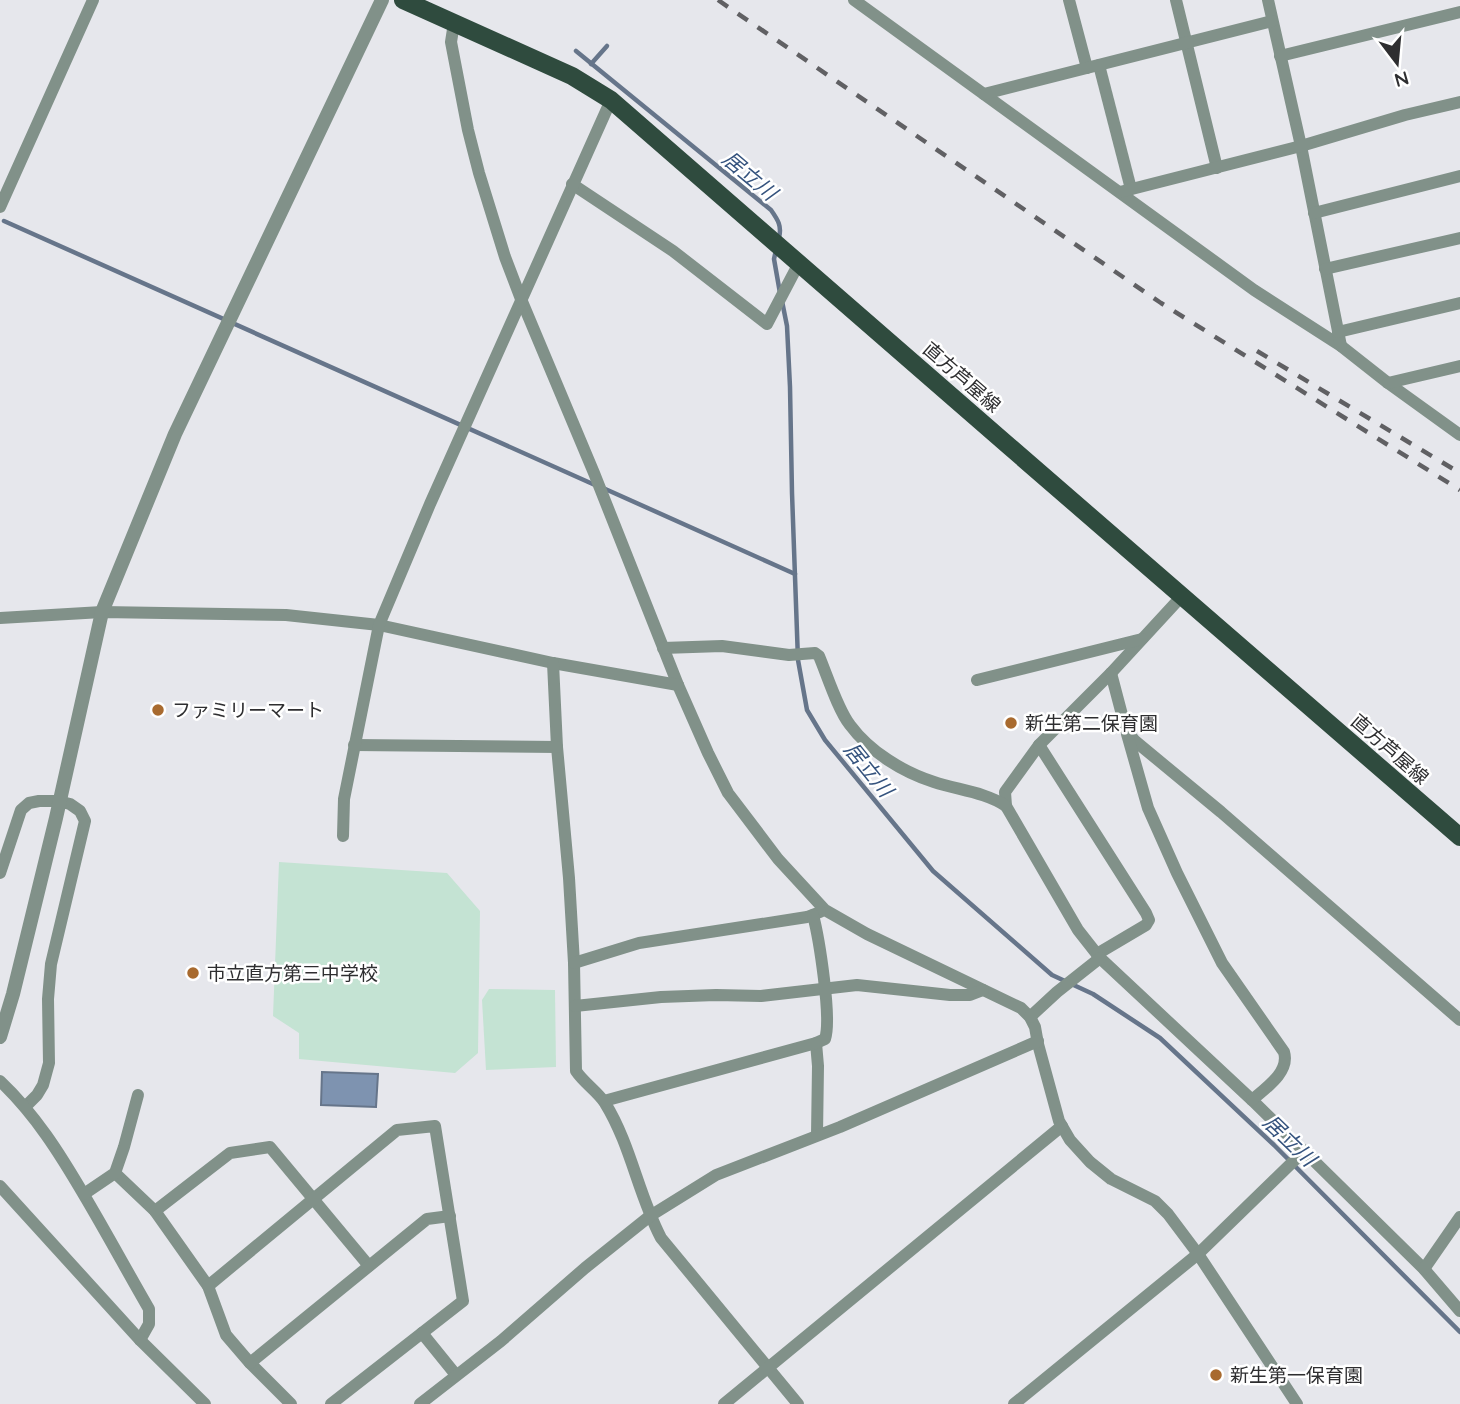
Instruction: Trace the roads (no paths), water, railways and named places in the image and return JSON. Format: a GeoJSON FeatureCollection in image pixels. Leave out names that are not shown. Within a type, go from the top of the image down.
{"type":"FeatureCollection","features":[{"type":"Feature","properties":{"kind":"main road","name":"直方芦屋線"},"geometry":{"type":"LineString","coordinates":[[402,0],[572,76],[611,100],[762,232],[794,264],[1460,837]]}},
{"type":"Feature","properties":{"kind":"street"},"geometry":{"type":"LineString","coordinates":[[0,206],[93,0]]}},
{"type":"Feature","properties":{"kind":"street"},"geometry":{"type":"LineString","coordinates":[[0,1037],[56,818],[102,612],[175,434],[382,0]]}},
{"type":"Feature","properties":{"kind":"street"},"geometry":{"type":"LineString","coordinates":[[857,2],[873,0]]}},
{"type":"Feature","properties":{"kind":"street"},"geometry":{"type":"LineString","coordinates":[[1069,0],[1093,66],[1125,191]]}},
{"type":"Feature","properties":{"kind":"street"},"geometry":{"type":"LineString","coordinates":[[1176,0],[1216,167]]}},
{"type":"Feature","properties":{"kind":"street"},"geometry":{"type":"LineString","coordinates":[[1268,0],[1301,146],[1341,346]]}},
{"type":"Feature","properties":{"kind":"street"},"geometry":{"type":"LineString","coordinates":[[857,2],[1125,191],[1254,290],[1341,346],[1460,435]]}},
{"type":"Feature","properties":{"kind":"street"},"geometry":{"type":"LineString","coordinates":[[1280,56],[1460,12]]}},
{"type":"Feature","properties":{"kind":"street"},"geometry":{"type":"LineString","coordinates":[[984,94],[1272,21]]}},
{"type":"Feature","properties":{"kind":"street"},"geometry":{"type":"LineString","coordinates":[[454,23],[451,42],[468,130],[505,257],[678,685],[728,793],[819,913],[1021,1008],[1030,1017],[1035,1027],[1059,1121],[1070,1140],[1111,1179],[1155,1201],[1168,1214],[1198,1254],[1297,1404]]}},
{"type":"Feature","properties":{"kind":"street"},"geometry":{"type":"LineString","coordinates":[[343,836],[344,799],[379,625],[611,100]]}},
{"type":"Feature","properties":{"kind":"street"},"geometry":{"type":"LineString","coordinates":[[1125,191],[1460,102]]}},
{"type":"Feature","properties":{"kind":"street"},"geometry":{"type":"LineString","coordinates":[[1314,213],[1460,176]]}},
{"type":"Feature","properties":{"kind":"street"},"geometry":{"type":"LineString","coordinates":[[572,184],[673,251],[767,324],[794,264]]}},
{"type":"Feature","properties":{"kind":"street"},"geometry":{"type":"LineString","coordinates":[[1325,269],[1460,238]]}},
{"type":"Feature","properties":{"kind":"street"},"geometry":{"type":"LineString","coordinates":[[1338,332],[1460,303]]}},
{"type":"Feature","properties":{"kind":"street"},"geometry":{"type":"LineString","coordinates":[[1388,383],[1460,366]]}},
{"type":"Feature","properties":{"kind":"street"},"geometry":{"type":"LineString","coordinates":[[1006,806],[1005,792],[1039,745],[1111,674],[1181,597]]}},
{"type":"Feature","properties":{"kind":"street"},"geometry":{"type":"LineString","coordinates":[[0,618],[102,612],[286,615],[379,625],[553,663],[678,685]]}},
{"type":"Feature","properties":{"kind":"street"},"geometry":{"type":"LineString","coordinates":[[977,680],[1142,639]]}},
{"type":"Feature","properties":{"kind":"street"},"geometry":{"type":"LineString","coordinates":[[663,648],[722,646],[789,655],[815,653],[848,724],[870,747],[904,770],[934,782],[995,798],[1006,806],[1078,930],[1099,956],[1252,1100],[1301,1154],[1424,1269],[1460,1311]]}},
{"type":"Feature","properties":{"kind":"street"},"geometry":{"type":"LineString","coordinates":[[553,663],[574,963],[576,1071],[604,1101],[629,1152],[650,1216],[661,1238],[798,1404]]}},
{"type":"Feature","properties":{"kind":"street"},"geometry":{"type":"LineString","coordinates":[[1111,674],[1148,808],[1158,832],[1222,963],[1287,1060],[1283,1069],[1252,1100]]}},
{"type":"Feature","properties":{"kind":"street"},"geometry":{"type":"LineString","coordinates":[[1126,730],[1135,741],[1221,811],[1460,1020]]}},
{"type":"Feature","properties":{"kind":"street"},"geometry":{"type":"LineString","coordinates":[[354,745],[557,747]]}},
{"type":"Feature","properties":{"kind":"street"},"geometry":{"type":"LineString","coordinates":[[1030,1017],[1099,956],[1146,925],[1149,920],[1039,745]]}},
{"type":"Feature","properties":{"kind":"street"},"geometry":{"type":"LineString","coordinates":[[0,873],[21,810],[29,803],[58,802],[70,804],[80,811],[85,821],[51,964],[48,1063],[43,1085],[25,1107]]}},
{"type":"Feature","properties":{"kind":"street"},"geometry":{"type":"LineString","coordinates":[[574,963],[639,943],[819,913]]}},
{"type":"Feature","properties":{"kind":"street"},"geometry":{"type":"LineString","coordinates":[[604,1101],[825,1039],[828,1032],[817,931],[819,913]]}},
{"type":"Feature","properties":{"kind":"street"},"geometry":{"type":"LineString","coordinates":[[575,1006],[661,997],[761,996],[857,985],[950,995],[970,995],[983,990]]}},
{"type":"Feature","properties":{"kind":"street"},"geometry":{"type":"LineString","coordinates":[[420,1404],[650,1216],[716,1175],[840,1127],[1038,1041]]}},
{"type":"Feature","properties":{"kind":"street"},"geometry":{"type":"LineString","coordinates":[[816,1043],[817,1135]]}},
{"type":"Feature","properties":{"kind":"street"},"geometry":{"type":"LineString","coordinates":[[0,1081],[49,1138],[149,1309],[149,1324],[140,1340]]}},
{"type":"Feature","properties":{"kind":"street"},"geometry":{"type":"LineString","coordinates":[[83,1194],[115,1173],[138,1095]]}},
{"type":"Feature","properties":{"kind":"street"},"geometry":{"type":"LineString","coordinates":[[208,1286],[397,1130],[435,1126],[463,1301],[331,1404]]}},
{"type":"Feature","properties":{"kind":"street"},"geometry":{"type":"LineString","coordinates":[[724,1404],[1062,1126]]}},
{"type":"Feature","properties":{"kind":"street"},"geometry":{"type":"LineString","coordinates":[[155,1211],[230,1153],[270,1147],[369,1266]]}},
{"type":"Feature","properties":{"kind":"street"},"geometry":{"type":"LineString","coordinates":[[1014,1404],[1198,1254],[1301,1154]]}},
{"type":"Feature","properties":{"kind":"street"},"geometry":{"type":"LineString","coordinates":[[115,1173],[155,1211],[208,1286],[226,1335],[291,1404]]}},
{"type":"Feature","properties":{"kind":"street"},"geometry":{"type":"LineString","coordinates":[[0,1186],[140,1340],[204,1402]]}},
{"type":"Feature","properties":{"kind":"street"},"geometry":{"type":"LineString","coordinates":[[250,1363],[427,1219],[450,1216]]}},
{"type":"Feature","properties":{"kind":"street"},"geometry":{"type":"LineString","coordinates":[[1424,1269],[1460,1217]]}},
{"type":"Feature","properties":{"kind":"street"},"geometry":{"type":"LineString","coordinates":[[422,1333],[456,1376]]}},
{"type":"Feature","properties":{"kind":"water"},"geometry":{"type":"Polygon","coordinates":[[[322,1072],[378,1074],[376,1107],[321,1105],[322,1072]]]}},
{"type":"Feature","properties":{"kind":"waterway","name":"居立川"},"geometry":{"type":"LineString","coordinates":[[591,64],[607,46]]}},
{"type":"Feature","properties":{"kind":"waterway","name":"居立川"},"geometry":{"type":"LineString","coordinates":[[576,51],[771,210],[779,223],[779,238]]}},
{"type":"Feature","properties":{"kind":"waterway"},"geometry":{"type":"LineString","coordinates":[[4,221],[595,485]]}},
{"type":"Feature","properties":{"kind":"waterway","name":"居立川"},"geometry":{"type":"LineString","coordinates":[[776,250],[774,259],[780,293]]}},
{"type":"Feature","properties":{"kind":"waterway","name":"居立川"},"geometry":{"type":"LineString","coordinates":[[782,301],[787,326],[790,387],[798,660],[807,710],[825,740],[933,871],[1052,975],[1093,994],[1160,1038],[1274,1145],[1460,1332]]}},
{"type":"Feature","properties":{"kind":"waterway"},"geometry":{"type":"LineString","coordinates":[[603,488],[795,574]]}},
{"type":"Feature","properties":{"kind":"railway"},"geometry":{"type":"LineString","coordinates":[[718,0],[1161,303],[1460,490]]}},
{"type":"Feature","properties":{"kind":"railway"},"geometry":{"type":"LineString","coordinates":[[1257,351],[1460,473]]}},
{"type":"Feature","properties":{"kind":"place","name":"ファミリーマート"},"geometry":{"type":"Point","coordinates":[158,710]}},
{"type":"Feature","properties":{"kind":"place","name":"新生第二保育園"},"geometry":{"type":"Point","coordinates":[1011,723]}},
{"type":"Feature","properties":{"kind":"place","name":"市立直方第三中学校"},"geometry":{"type":"Point","coordinates":[193,973]}},
{"type":"Feature","properties":{"kind":"place","name":"新生第一保育園"},"geometry":{"type":"Point","coordinates":[1216,1375]}}]}
